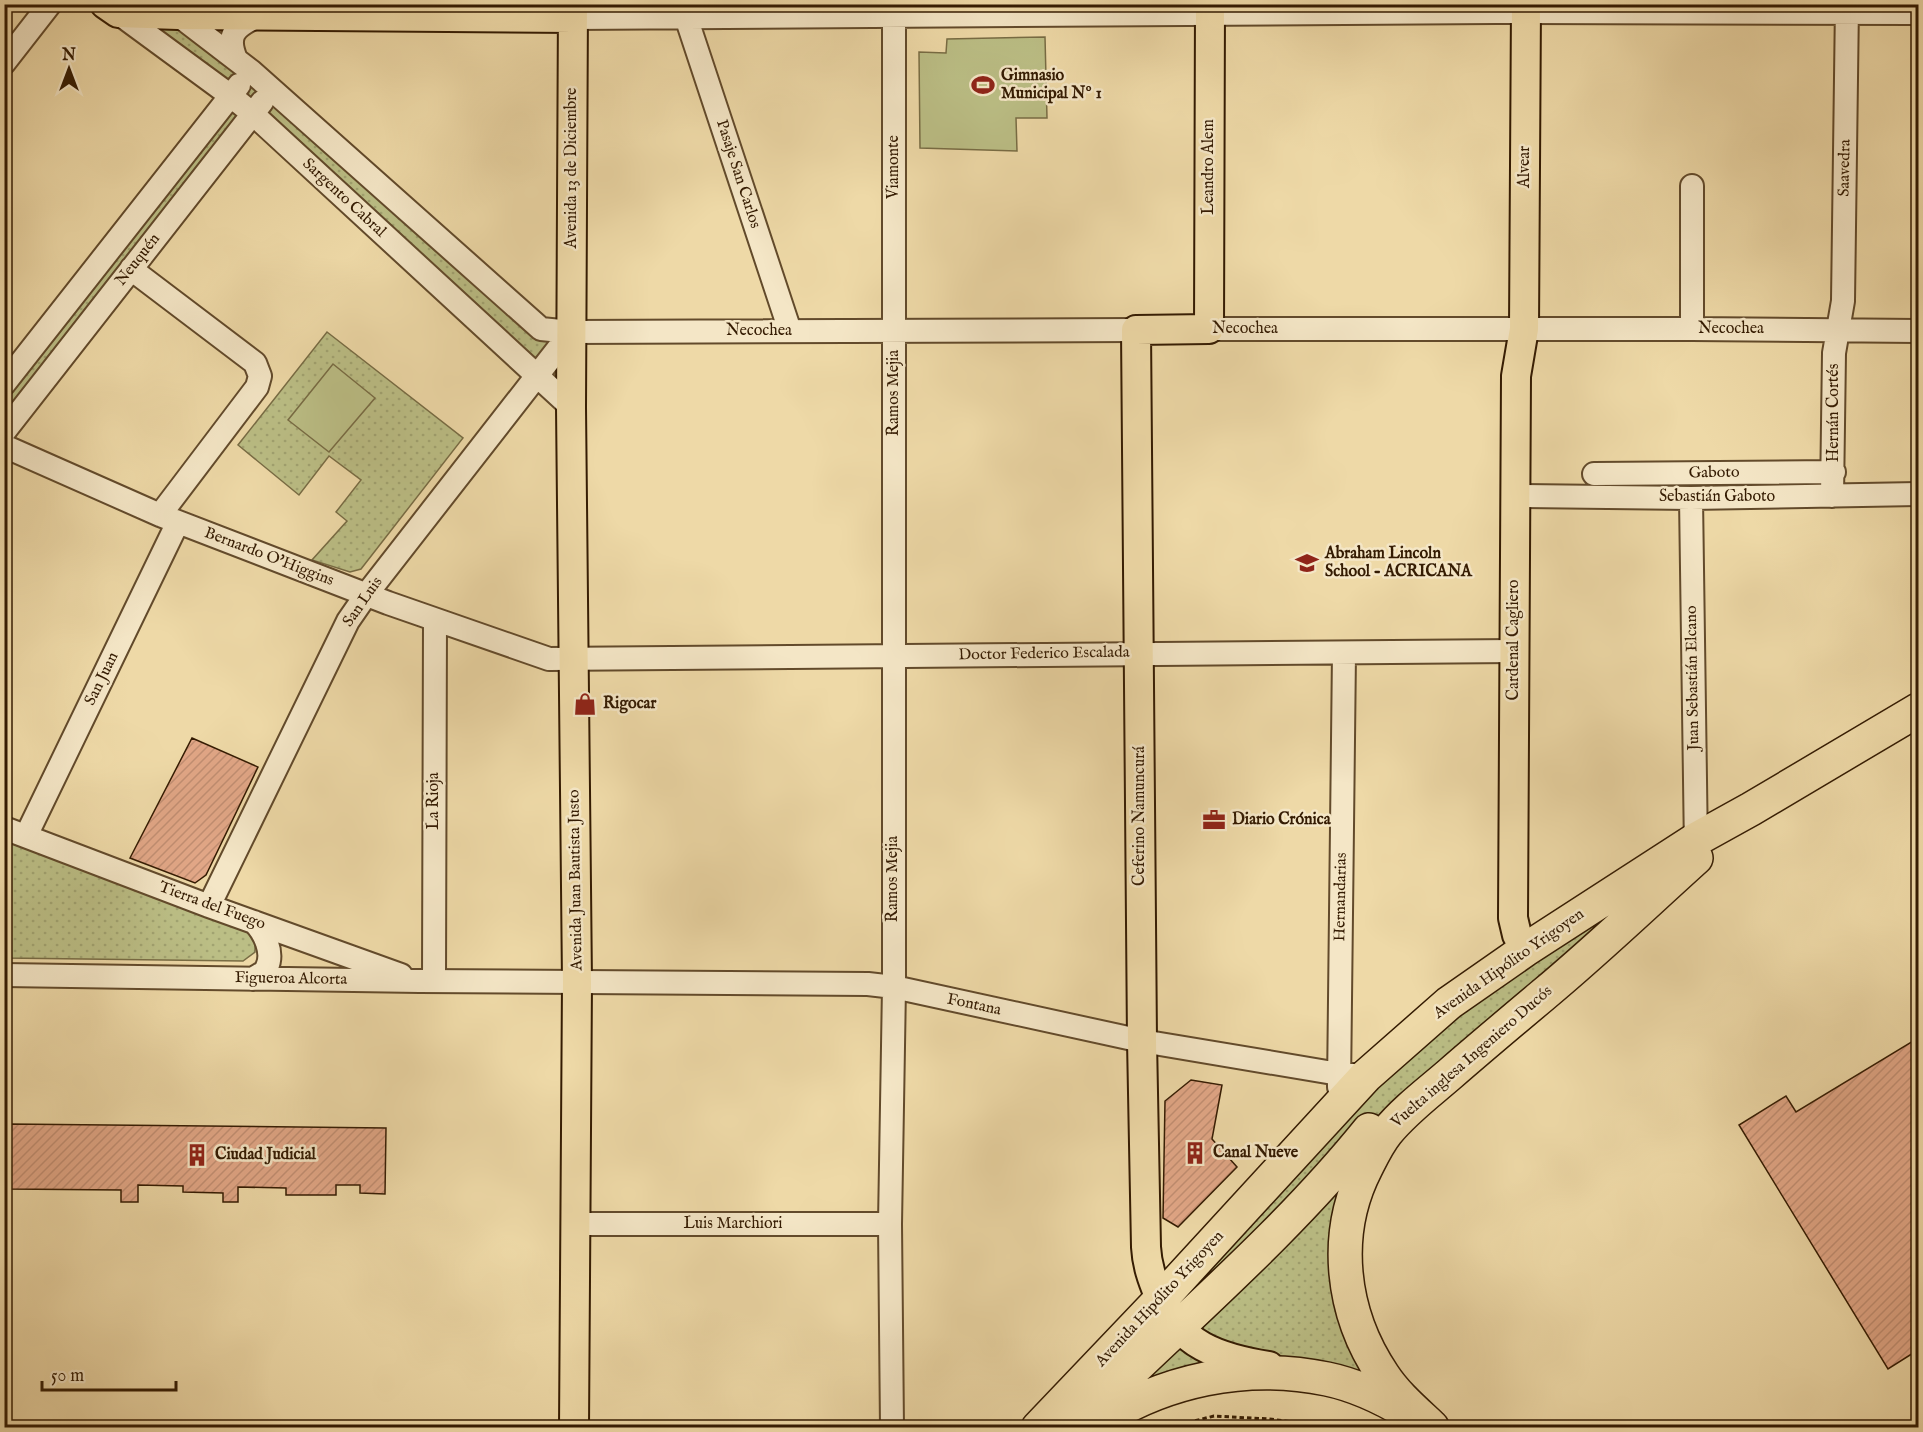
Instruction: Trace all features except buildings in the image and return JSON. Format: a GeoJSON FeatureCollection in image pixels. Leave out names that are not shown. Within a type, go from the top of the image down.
{"type":"FeatureCollection","features":[{"type":"Feature","properties":{"kind":"highway","name":"Vuelta inglesa Ingeniero Ducós"},"geometry":{"type":"LineString","coordinates":[[1432,1427],[1395,1392],[1383,1376],[1361,1335],[1353,1311],[1345,1269],[1345,1247],[1352,1201],[1360,1179],[1385,1134],[1407,1111],[1545,993],[1696,849],[1751,809],[1918,710]]}},
{"type":"Feature","properties":{"kind":"highway","name":"Avenida Hipólito Yrigoyen"},"geometry":{"type":"LineString","coordinates":[[1038,1428],[1160,1300],[1348,1085],[1449,1003],[1525,950],[1696,849]]}},
{"type":"Feature","properties":{"kind":"highway"},"geometry":{"type":"LineString","coordinates":[[1073,1428],[1288,1223],[1393,1104],[1516,997],[1523,987],[1526,975],[1525,950]]}},
{"type":"Feature","properties":{"kind":"highway"},"geometry":{"type":"LineString","coordinates":[[1092,1428],[1123,1408],[1149,1396],[1204,1380],[1236,1374],[1266,1372],[1328,1379],[1356,1388],[1387,1401],[1432,1427]]}},
{"type":"Feature","properties":{"kind":"main road","name":"Alvear"},"geometry":{"type":"LineString","coordinates":[[1524,329],[1526,8]]}},
{"type":"Feature","properties":{"kind":"main road"},"geometry":{"type":"LineString","coordinates":[[112,9],[171,10],[256,17],[357,11],[573,11]]}},
{"type":"Feature","properties":{"kind":"main road","name":"Leandro Alem"},"geometry":{"type":"LineString","coordinates":[[1209,329],[1210,9]]}},
{"type":"Feature","properties":{"kind":"main road","name":"Avenida 13 de Diciembre"},"geometry":{"type":"LineString","coordinates":[[571,332],[573,11]]}},
{"type":"Feature","properties":{"kind":"main road","name":"Necochea"},"geometry":{"type":"LineString","coordinates":[[1136,330],[1209,329]]}},
{"type":"Feature","properties":{"kind":"main road","name":"Cardenal Cagliero"},"geometry":{"type":"LineString","coordinates":[[1524,329],[1516,376],[1513,918],[1517,935],[1525,950]]}},
{"type":"Feature","properties":{"kind":"main road","name":"Ceferino Namuncurá"},"geometry":{"type":"LineString","coordinates":[[1136,330],[1142,1041],[1147,1261],[1160,1300],[1178,1328],[1201,1346],[1230,1358],[1308,1372],[1356,1388]]}},
{"type":"Feature","properties":{"kind":"main road","name":"Avenida Juan Bautista Justo"},"geometry":{"type":"LineString","coordinates":[[571,332],[577,982],[574,1428]]}},
{"type":"Feature","properties":{"kind":"street"},"geometry":{"type":"LineString","coordinates":[[4,63],[50,4]]}},
{"type":"Feature","properties":{"kind":"street"},"geometry":{"type":"LineString","coordinates":[[573,11],[686,17],[895,10],[1847,8],[1918,12]]}},
{"type":"Feature","properties":{"kind":"street","name":"Saavedra"},"geometry":{"type":"LineString","coordinates":[[1838,330],[1843,301],[1847,8]]}},
{"type":"Feature","properties":{"kind":"street","name":"Sargento Cabral"},"geometry":{"type":"LineString","coordinates":[[112,9],[253,114],[571,407]]}},
{"type":"Feature","properties":{"kind":"street","name":"Necochea"},"geometry":{"type":"LineString","coordinates":[[171,10],[273,90],[541,329],[571,332],[1136,330]]}},
{"type":"Feature","properties":{"kind":"street","name":"Viamonte"},"geometry":{"type":"LineString","coordinates":[[894,330],[895,10]]}},
{"type":"Feature","properties":{"kind":"street"},"geometry":{"type":"LineString","coordinates":[[243,65],[231,46],[234,33],[241,24],[256,17]]}},
{"type":"Feature","properties":{"kind":"street","name":"Pasaje San Carlos"},"geometry":{"type":"LineString","coordinates":[[686,17],[790,331]]}},
{"type":"Feature","properties":{"kind":"street","name":"Neuquén"},"geometry":{"type":"LineString","coordinates":[[4,384],[231,96],[243,65]]}},
{"type":"Feature","properties":{"kind":"street","name":"Neuquén"},"geometry":{"type":"LineString","coordinates":[[4,432],[273,90]]}},
{"type":"Feature","properties":{"kind":"street"},"geometry":{"type":"LineString","coordinates":[[1692,186],[1692,329]]}},
{"type":"Feature","properties":{"kind":"street","name":"San Juan"},"geometry":{"type":"LineString","coordinates":[[26,836],[169,519],[257,387],[260,376],[255,363],[131,269]]}},
{"type":"Feature","properties":{"kind":"street","name":"Necochea"},"geometry":{"type":"LineString","coordinates":[[1209,329],[1918,331]]}},
{"type":"Feature","properties":{"kind":"street","name":"Ramos Mejia"},"geometry":{"type":"LineString","coordinates":[[892,1428],[890,1224],[894,987],[894,330]]}},
{"type":"Feature","properties":{"kind":"street","name":"Hernán Cortés"},"geometry":{"type":"LineString","coordinates":[[1832,496],[1834,353],[1838,330]]}},
{"type":"Feature","properties":{"kind":"street","name":"San Luis"},"geometry":{"type":"LineString","coordinates":[[209,906],[348,621],[571,332]]}},
{"type":"Feature","properties":{"kind":"street","name":"Bernardo O'Higgins"},"geometry":{"type":"LineString","coordinates":[[4,446],[169,519],[435,621],[549,659],[574,659]]}},
{"type":"Feature","properties":{"kind":"street","name":"Gaboto"},"geometry":{"type":"LineString","coordinates":[[1594,474],[1833,472]]}},
{"type":"Feature","properties":{"kind":"street","name":"Sebastián Gaboto"},"geometry":{"type":"LineString","coordinates":[[1515,496],[1691,498],[1918,494]]}},
{"type":"Feature","properties":{"kind":"street","name":"Juan Sebastián Elcano"},"geometry":{"type":"LineString","coordinates":[[1691,498],[1696,849]]}},
{"type":"Feature","properties":{"kind":"street","name":"La Rioja"},"geometry":{"type":"LineString","coordinates":[[427,981],[435,621]]}},
{"type":"Feature","properties":{"kind":"street","name":"Doctor Federico Escalada"},"geometry":{"type":"LineString","coordinates":[[574,659],[1514,651]]}},
{"type":"Feature","properties":{"kind":"street","name":"Hernandarias"},"geometry":{"type":"LineString","coordinates":[[1344,653],[1348,1085]]}},
{"type":"Feature","properties":{"kind":"street","name":"Tierra del Fuego"},"geometry":{"type":"LineString","coordinates":[[4,828],[209,906],[427,981]]}},
{"type":"Feature","properties":{"kind":"street"},"geometry":{"type":"LineString","coordinates":[[252,979],[267,968],[269,961],[266,938],[254,922]]}},
{"type":"Feature","properties":{"kind":"street","name":"Figueroa Alcorta"},"geometry":{"type":"LineString","coordinates":[[4,975],[577,982]]}},
{"type":"Feature","properties":{"kind":"street","name":"Fontana"},"geometry":{"type":"LineString","coordinates":[[577,982],[868,984],[894,987],[1348,1085]]}},
{"type":"Feature","properties":{"kind":"street","name":"Luis Marchiori"},"geometry":{"type":"LineString","coordinates":[[576,1224],[890,1224]]}},
{"type":"Feature","properties":{"kind":"path"},"geometry":{"type":"LineString","coordinates":[[1166,1428],[1214,1416],[1269,1419],[1343,1428]]}},
{"type":"Feature","properties":{"kind":"green space"},"geometry":{"type":"Polygon","coordinates":[[[163,5],[541,329],[571,332],[571,407],[253,114],[5,432],[5,384],[231,96],[118,13],[163,5]]]}},
{"type":"Feature","properties":{"kind":"green space","name":"Gimnasio Municipal Nº 1"},"geometry":{"type":"Polygon","coordinates":[[[1045,37],[1047,118],[1016,118],[1017,151],[920,148],[919,52],[946,53],[947,39],[1045,37]]]}},
{"type":"Feature","properties":{"kind":"green space"},"geometry":{"type":"Polygon","coordinates":[[[327,332],[463,438],[361,569],[350,572],[312,560],[347,521],[336,512],[361,480],[329,456],[299,495],[238,445],[327,332]]]}},
{"type":"Feature","properties":{"kind":"green space"},"geometry":{"type":"Polygon","coordinates":[[[333,364],[375,398],[329,452],[288,420],[333,364]]]}},
{"type":"Feature","properties":{"kind":"green space"},"geometry":{"type":"Polygon","coordinates":[[[4,837],[255,934],[255,952],[243,961],[5,958],[4,837]]]}},
{"type":"Feature","properties":{"kind":"green space"},"geometry":{"type":"Polygon","coordinates":[[[1695,840],[1407,1111],[1347,1225],[1383,1375],[1295,1374],[1123,1408],[1160,1300],[1366,1076],[1695,840]]]}},
{"type":"Feature","properties":{"kind":"place","name":"Gimnasio Municipal Nº 1"},"geometry":{"type":"Point","coordinates":[983,85]}},
{"type":"Feature","properties":{"kind":"place","name":"Abraham Lincoln School - ACRICANA"},"geometry":{"type":"Point","coordinates":[1307,563]}},
{"type":"Feature","properties":{"kind":"place","name":"Rigocar"},"geometry":{"type":"Point","coordinates":[585,704]}},
{"type":"Feature","properties":{"kind":"place","name":"Diario Crónica"},"geometry":{"type":"Point","coordinates":[1214,820]}},
{"type":"Feature","properties":{"kind":"place","name":"Canal Nueve"},"geometry":{"type":"Point","coordinates":[1195,1153]}},
{"type":"Feature","properties":{"kind":"place","name":"Ciudad Judicial"},"geometry":{"type":"Point","coordinates":[197,1155]}}]}
